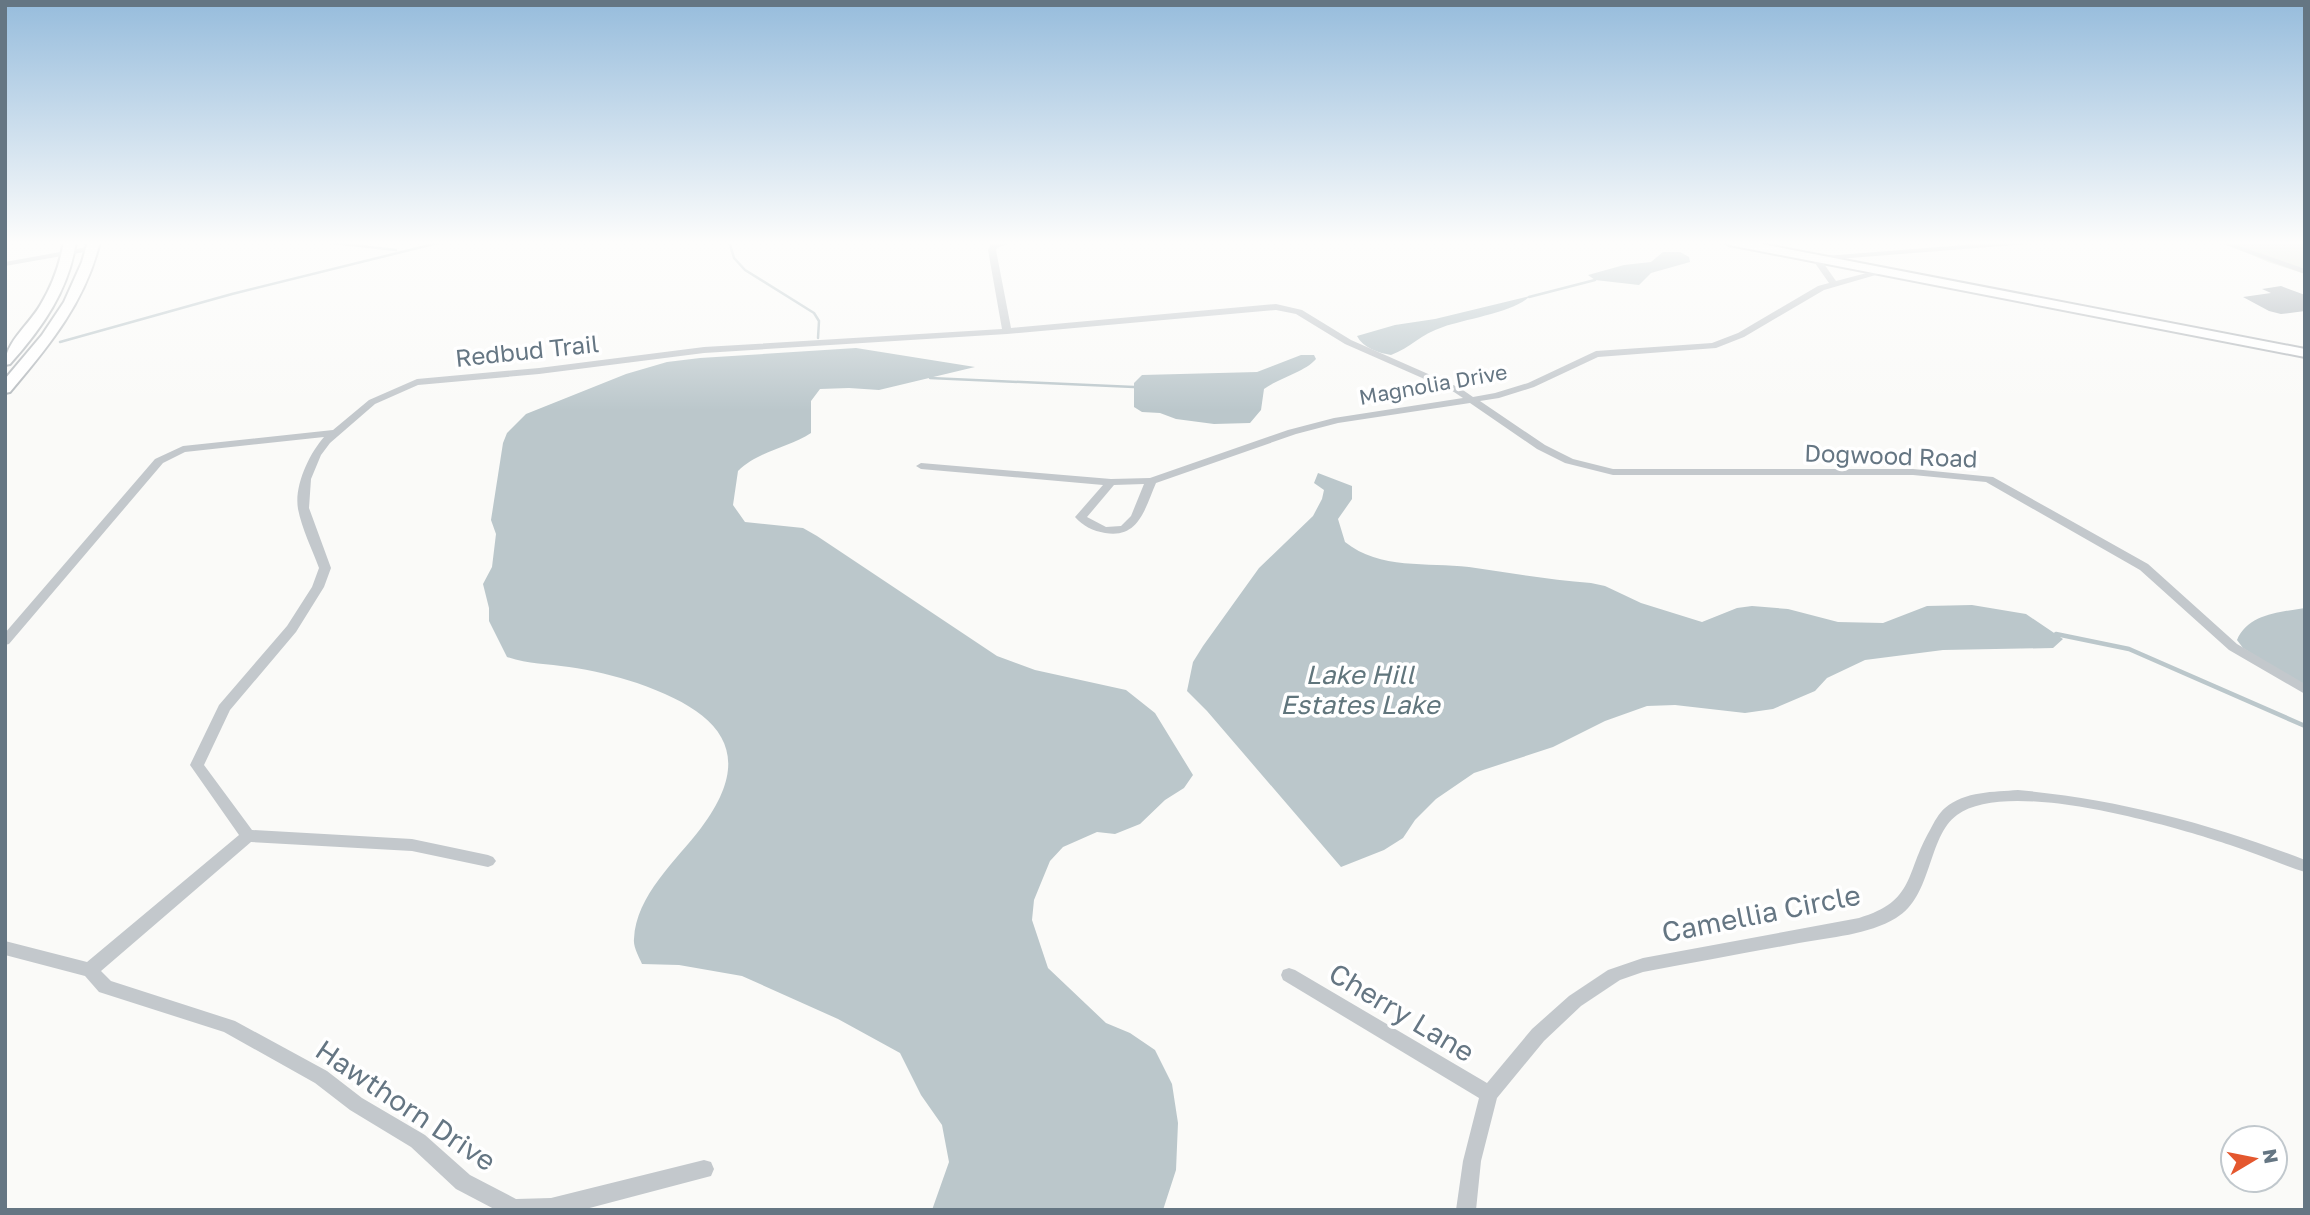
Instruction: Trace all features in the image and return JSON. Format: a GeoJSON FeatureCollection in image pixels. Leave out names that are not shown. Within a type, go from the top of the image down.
{"type":"FeatureCollection","features":[{"type":"Feature","properties":{"kind":"main road"},"geometry":{"type":"LineString","coordinates":[[5,361],[51,298]]}},
{"type":"Feature","properties":{"kind":"main road"},"geometry":{"type":"LineString","coordinates":[[5,389],[61,318],[73,298]]}},
{"type":"Feature","properties":{"kind":"main road"},"geometry":{"type":"LineString","coordinates":[[2024,298],[2305,353]]}},
{"type":"Feature","properties":{"kind":"street"},"geometry":{"type":"LineString","coordinates":[[1001,298],[1007,331]]}},
{"type":"Feature","properties":{"kind":"street","name":"Magnolia Drive"},"geometry":{"type":"LineString","coordinates":[[921,466],[1111,482],[1151,481],[1292,432],[1338,420],[1496,396],[1531,385],[1596,354],[1713,346],[1741,335],[1807,298]]}},
{"type":"Feature","properties":{"kind":"street","name":"Redbud Trail"},"geometry":{"type":"LineString","coordinates":[[248,836],[197,765],[224,708],[292,629],[318,587],[325,568],[303,508],[306,479],[313,462],[336,433],[372,402],[417,382],[539,371],[704,350],[1007,331],[1276,307],[1299,312],[1348,342],[1472,398]]}},
{"type":"Feature","properties":{"kind":"street","name":"Dogwood Road"},"geometry":{"type":"LineString","coordinates":[[1472,398],[1541,447],[1569,461],[1613,472],[1913,472],[1989,479],[2144,567],[2233,647],[2305,690]]}},
{"type":"Feature","properties":{"kind":"street"},"geometry":{"type":"LineString","coordinates":[[5,641],[143,478],[169,454],[201,446],[336,433]]}},
{"type":"Feature","properties":{"kind":"street"},"geometry":{"type":"LineString","coordinates":[[1111,482],[1082,517],[1092,526],[1120,531],[1129,527],[1140,511],[1151,481]]}},
{"type":"Feature","properties":{"kind":"street","name":"Camellia Circle"},"geometry":{"type":"LineString","coordinates":[[1466,1210],[1472,1161],[1489,1094],[1538,1035],[1575,1001],[1614,975],[1667,960],[1859,925],[1884,917],[1899,907],[1920,875],[1930,839],[1954,808],[1979,798],[2017,795],[2108,807],[2190,827],[2262,849],[2305,866]]}},
{"type":"Feature","properties":{"kind":"street"},"geometry":{"type":"LineString","coordinates":[[90,971],[248,836],[412,845],[488,861]]}},
{"type":"Feature","properties":{"kind":"street","name":"Hawthorn Drive"},"geometry":{"type":"LineString","coordinates":[[5,948],[90,971],[105,987],[229,1026],[321,1077],[356,1104],[418,1141],[463,1182],[515,1209],[551,1208],[704,1169]]}},
{"type":"Feature","properties":{"kind":"street","name":"Cherry Lane"},"geometry":{"type":"LineString","coordinates":[[1289,975],[1489,1094]]}},
{"type":"Feature","properties":{"kind":"water"},"geometry":{"type":"Polygon","coordinates":[[[1528,298],[1502,311],[1435,330],[1391,355],[1367,347],[1357,336],[1395,325],[1435,319],[1528,298]]]}},
{"type":"Feature","properties":{"kind":"water"},"geometry":{"type":"Polygon","coordinates":[[[856,348],[975,367],[879,390],[820,389],[811,401],[811,433],[764,454],[738,471],[733,505],[745,522],[803,528],[997,656],[1035,670],[1126,690],[1155,713],[1193,775],[1184,788],[1165,800],[1140,824],[1115,834],[1097,832],[1063,847],[1050,861],[1034,900],[1032,920],[1048,968],[1106,1023],[1130,1033],[1155,1050],[1172,1084],[1178,1123],[1176,1170],[1163,1210],[932,1210],[949,1162],[942,1125],[921,1095],[900,1053],[838,1019],[742,976],[679,965],[642,964],[634,942],[636,923],[649,893],[701,828],[719,800],[727,775],[727,754],[720,736],[707,720],[688,706],[637,683],[586,670],[507,657],[489,621],[483,584],[492,567],[496,534],[491,520],[503,443],[507,433],[526,414],[626,374],[667,362],[856,348]]]}},
{"type":"Feature","properties":{"kind":"water"},"geometry":{"type":"Polygon","coordinates":[[[1301,355],[1314,355],[1316,359],[1305,368],[1264,389],[1261,410],[1250,423],[1214,424],[1176,419],[1160,413],[1142,412],[1134,407],[1134,383],[1142,375],[1257,372],[1301,355]]]}},
{"type":"Feature","properties":{"kind":"water","name":"Lake Hill Estates Lake"},"geometry":{"type":"Polygon","coordinates":[[[1318,473],[1352,486],[1352,499],[1338,519],[1345,542],[1359,551],[1389,561],[1469,567],[1591,583],[1605,586],[1641,603],[1702,622],[1737,608],[1752,606],[1788,609],[1838,622],[1883,623],[1927,606],[1972,605],[2026,614],[2063,639],[2053,648],[1943,650],[1865,660],[1827,678],[1815,691],[1773,709],[1745,713],[1675,705],[1647,706],[1605,721],[1553,747],[1474,773],[1436,799],[1415,820],[1403,838],[1384,850],[1341,867],[1187,691],[1193,662],[1259,568],[1313,516],[1324,490],[1314,483],[1318,473]]]}},
{"type":"Feature","properties":{"kind":"water"},"geometry":{"type":"Polygon","coordinates":[[[2305,608],[2305,687],[2243,648],[2237,640],[2242,631],[2257,620],[2275,613],[2305,608]]]}},
{"type":"Feature","properties":{"kind":"building"},"geometry":{"type":"Polygon","coordinates":[[[2244,298],[2305,298],[2305,311],[2281,314],[2269,311],[2244,298]]]}},
{"type":"Feature","properties":{"kind":"waterway"},"geometry":{"type":"LineString","coordinates":[[60,342],[219,298]]}},
{"type":"Feature","properties":{"kind":"waterway"},"geometry":{"type":"LineString","coordinates":[[789,298],[814,313],[819,321],[818,338]]}},
{"type":"Feature","properties":{"kind":"waterway"},"geometry":{"type":"LineString","coordinates":[[930,378],[1134,387]]}},
{"type":"Feature","properties":{"kind":"waterway"},"geometry":{"type":"LineString","coordinates":[[2056,634],[2129,649],[2305,726]]}}]}
